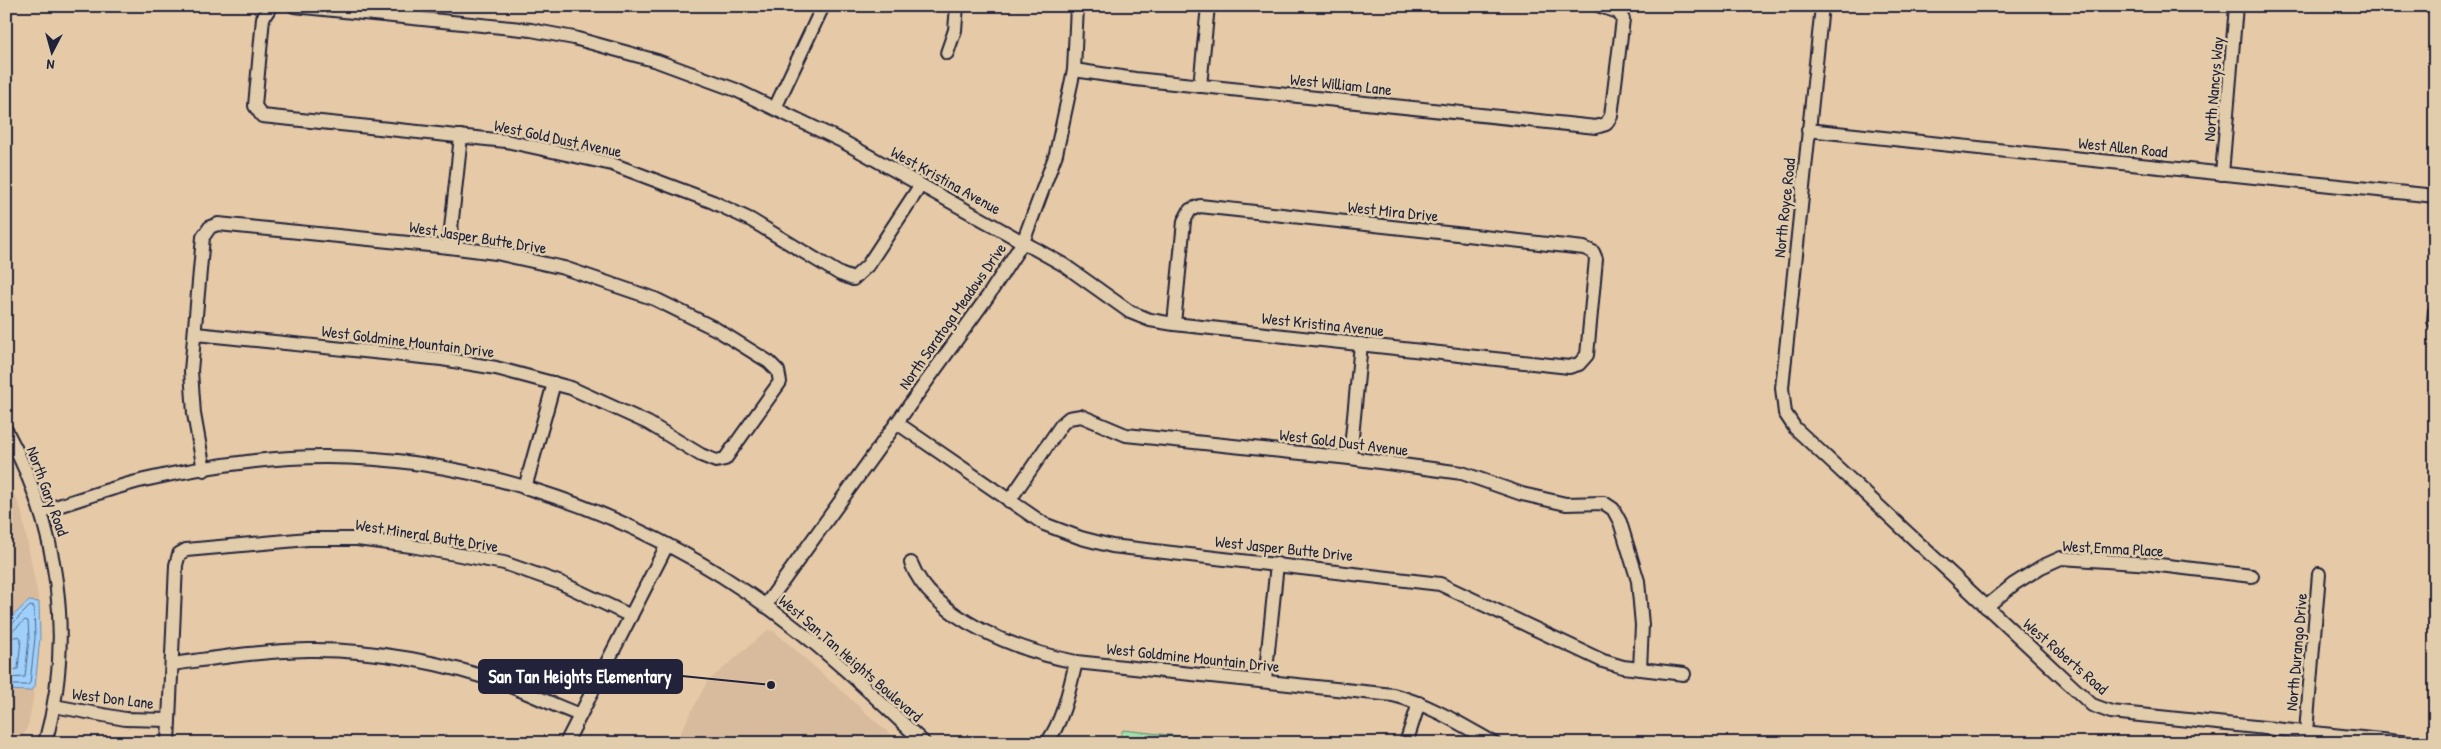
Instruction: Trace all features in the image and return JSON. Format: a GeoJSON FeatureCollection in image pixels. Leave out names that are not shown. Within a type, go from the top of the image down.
{"type":"FeatureCollection","features":[{"type":"Feature","properties":{"kind":"street","name":"West Gold Dust Avenue"},"geometry":{"type":"LineString","coordinates":[[270,6],[263,18],[256,106],[262,116],[461,136],[544,148],[612,164],[713,202],[750,220],[840,274],[853,279],[868,265],[920,186]]}},
{"type":"Feature","properties":{"kind":"street","name":"West Kristina Avenue"},"geometry":{"type":"LineString","coordinates":[[294,6],[531,30],[657,61],[736,90],[842,141],[1064,265],[1130,312],[1150,320],[1569,367],[1579,364]]}},
{"type":"Feature","properties":{"kind":"street"},"geometry":{"type":"LineString","coordinates":[[775,108],[824,6]]}},
{"type":"Feature","properties":{"kind":"street"},"geometry":{"type":"LineString","coordinates":[[947,52],[955,30],[957,6]]}},
{"type":"Feature","properties":{"kind":"street","name":"North Saratoga Meadows Drive"},"geometry":{"type":"LineString","coordinates":[[765,606],[988,296],[1023,242],[1056,154],[1074,70],[1077,6]]}},
{"type":"Feature","properties":{"kind":"street"},"geometry":{"type":"LineString","coordinates":[[1200,86],[1208,6]]}},
{"type":"Feature","properties":{"kind":"street","name":"West William Lane"},"geometry":{"type":"LineString","coordinates":[[1074,70],[1200,86],[1596,127],[1606,124],[1611,116],[1623,19],[1618,12],[1600,6]]}},
{"type":"Feature","properties":{"kind":"street","name":"North Royce Road"},"geometry":{"type":"LineString","coordinates":[[1785,413],[1782,388],[1822,6]]}},
{"type":"Feature","properties":{"kind":"street","name":"North Nancys Way"},"geometry":{"type":"LineString","coordinates":[[2222,174],[2236,6]]}},
{"type":"Feature","properties":{"kind":"street","name":"West Allen Road"},"geometry":{"type":"LineString","coordinates":[[1808,130],[2435,196]]}},
{"type":"Feature","properties":{"kind":"street"},"geometry":{"type":"LineString","coordinates":[[449,247],[461,136]]}},
{"type":"Feature","properties":{"kind":"street","name":"West Mira Drive"},"geometry":{"type":"LineString","coordinates":[[1174,324],[1184,221],[1190,210],[1200,206],[1584,248],[1593,252],[1596,259],[1587,355],[1579,364]]}},
{"type":"Feature","properties":{"kind":"street","name":"West Jasper Butte Drive"},"geometry":{"type":"LineString","coordinates":[[196,334],[203,237],[210,227],[218,224],[449,247],[538,262],[623,287],[655,299],[716,330],[769,362],[778,371],[780,382],[725,459],[716,461]]}},
{"type":"Feature","properties":{"kind":"street"},"geometry":{"type":"LineString","coordinates":[[196,334],[191,371],[192,392],[204,470]]}},
{"type":"Feature","properties":{"kind":"street","name":"West Goldmine Mountain Drive"},"geometry":{"type":"LineString","coordinates":[[196,334],[442,359],[496,368],[554,383],[623,411],[655,427],[701,455],[716,461]]}},
{"type":"Feature","properties":{"kind":"street"},"geometry":{"type":"LineString","coordinates":[[1350,458],[1360,344]]}},
{"type":"Feature","properties":{"kind":"street"},"geometry":{"type":"LineString","coordinates":[[525,488],[554,383]]}},
{"type":"Feature","properties":{"kind":"street","name":"West Roberts Road"},"geometry":{"type":"LineString","coordinates":[[1785,413],[1795,428],[2092,705],[2105,710],[2306,732],[2333,739],[2410,743]]}},
{"type":"Feature","properties":{"kind":"street","name":"West Gold Dust Avenue"},"geometry":{"type":"LineString","coordinates":[[1008,501],[1062,424],[1069,418],[1081,416],[1126,435],[1350,458],[1462,473],[1522,494],[1566,504],[1604,503],[1613,509],[1620,522],[1638,581],[1642,625],[1640,669]]}},
{"type":"Feature","properties":{"kind":"street","name":"West Jasper Butte Drive"},"geometry":{"type":"LineString","coordinates":[[897,423],[1044,524],[1081,538],[1112,546],[1440,584],[1594,657],[1623,667],[1684,674]]}},
{"type":"Feature","properties":{"kind":"street","name":"North Gary Road"},"geometry":{"type":"LineString","coordinates":[[6,430],[17,450],[42,511],[51,546],[60,614],[58,682],[45,743]]}},
{"type":"Feature","properties":{"kind":"street","name":"West San Tan Heights Boulevard"},"geometry":{"type":"LineString","coordinates":[[42,511],[144,480],[255,461],[321,458],[386,460],[441,469],[525,488],[578,505],[624,523],[726,579],[765,606],[824,652],[924,743]]}},
{"type":"Feature","properties":{"kind":"street","name":"West Mineral Butte Drive"},"geometry":{"type":"LineString","coordinates":[[172,664],[176,564],[179,554],[186,550],[308,539],[357,539],[411,546],[504,563],[561,583],[631,616]]}},
{"type":"Feature","properties":{"kind":"street"},"geometry":{"type":"LineString","coordinates":[[566,743],[667,545]]}},
{"type":"Feature","properties":{"kind":"street","name":"West Emma Place"},"geometry":{"type":"LineString","coordinates":[[1986,607],[2021,580],[2041,567],[2061,558],[2150,564],[2252,576]]}},
{"type":"Feature","properties":{"kind":"street","name":"West Goldmine Mountain Drive"},"geometry":{"type":"LineString","coordinates":[[911,563],[916,576],[927,591],[961,618],[1027,649],[1076,662],[1265,680],[1393,695],[1419,704],[1494,743]]}},
{"type":"Feature","properties":{"kind":"street"},"geometry":{"type":"LineString","coordinates":[[1265,680],[1277,564]]}},
{"type":"Feature","properties":{"kind":"street","name":"North Durango Drive"},"geometry":{"type":"LineString","coordinates":[[2306,732],[2319,574]]}},
{"type":"Feature","properties":{"kind":"street"},"geometry":{"type":"LineString","coordinates":[[168,743],[172,664],[265,652],[310,650],[389,656],[472,674],[509,685],[580,715]]}},
{"type":"Feature","properties":{"kind":"street"},"geometry":{"type":"LineString","coordinates":[[1047,743],[1056,730],[1066,706],[1076,662]]}},
{"type":"Feature","properties":{"kind":"street"},"geometry":{"type":"LineString","coordinates":[[1406,743],[1419,704]]}},
{"type":"Feature","properties":{"kind":"street","name":"West Don Lane"},"geometry":{"type":"LineString","coordinates":[[54,706],[125,719],[169,720]]}},
{"type":"Feature","properties":{"kind":"shaded area"},"geometry":{"type":"Polygon","coordinates":[[[6,477],[21,509],[39,602],[40,638],[35,687],[29,722],[21,743],[6,743],[6,477]]]}},
{"type":"Feature","properties":{"kind":"shaded area"},"geometry":{"type":"Polygon","coordinates":[[[768,630],[774,631],[900,743],[675,743],[707,682],[768,630]]]}},
{"type":"Feature","properties":{"kind":"green space"},"geometry":{"type":"Polygon","coordinates":[[[1123,730],[1243,743],[1117,743],[1123,730]]]}},
{"type":"Feature","properties":{"kind":"water"},"geometry":{"type":"Polygon","coordinates":[[[29,601],[39,602],[40,638],[35,687],[30,691],[6,690],[6,622],[29,601]]]}},
{"type":"Feature","properties":{"kind":"place","name":"San Tan Heights Elementary"},"geometry":{"type":"Point","coordinates":[771,685]}}]}
